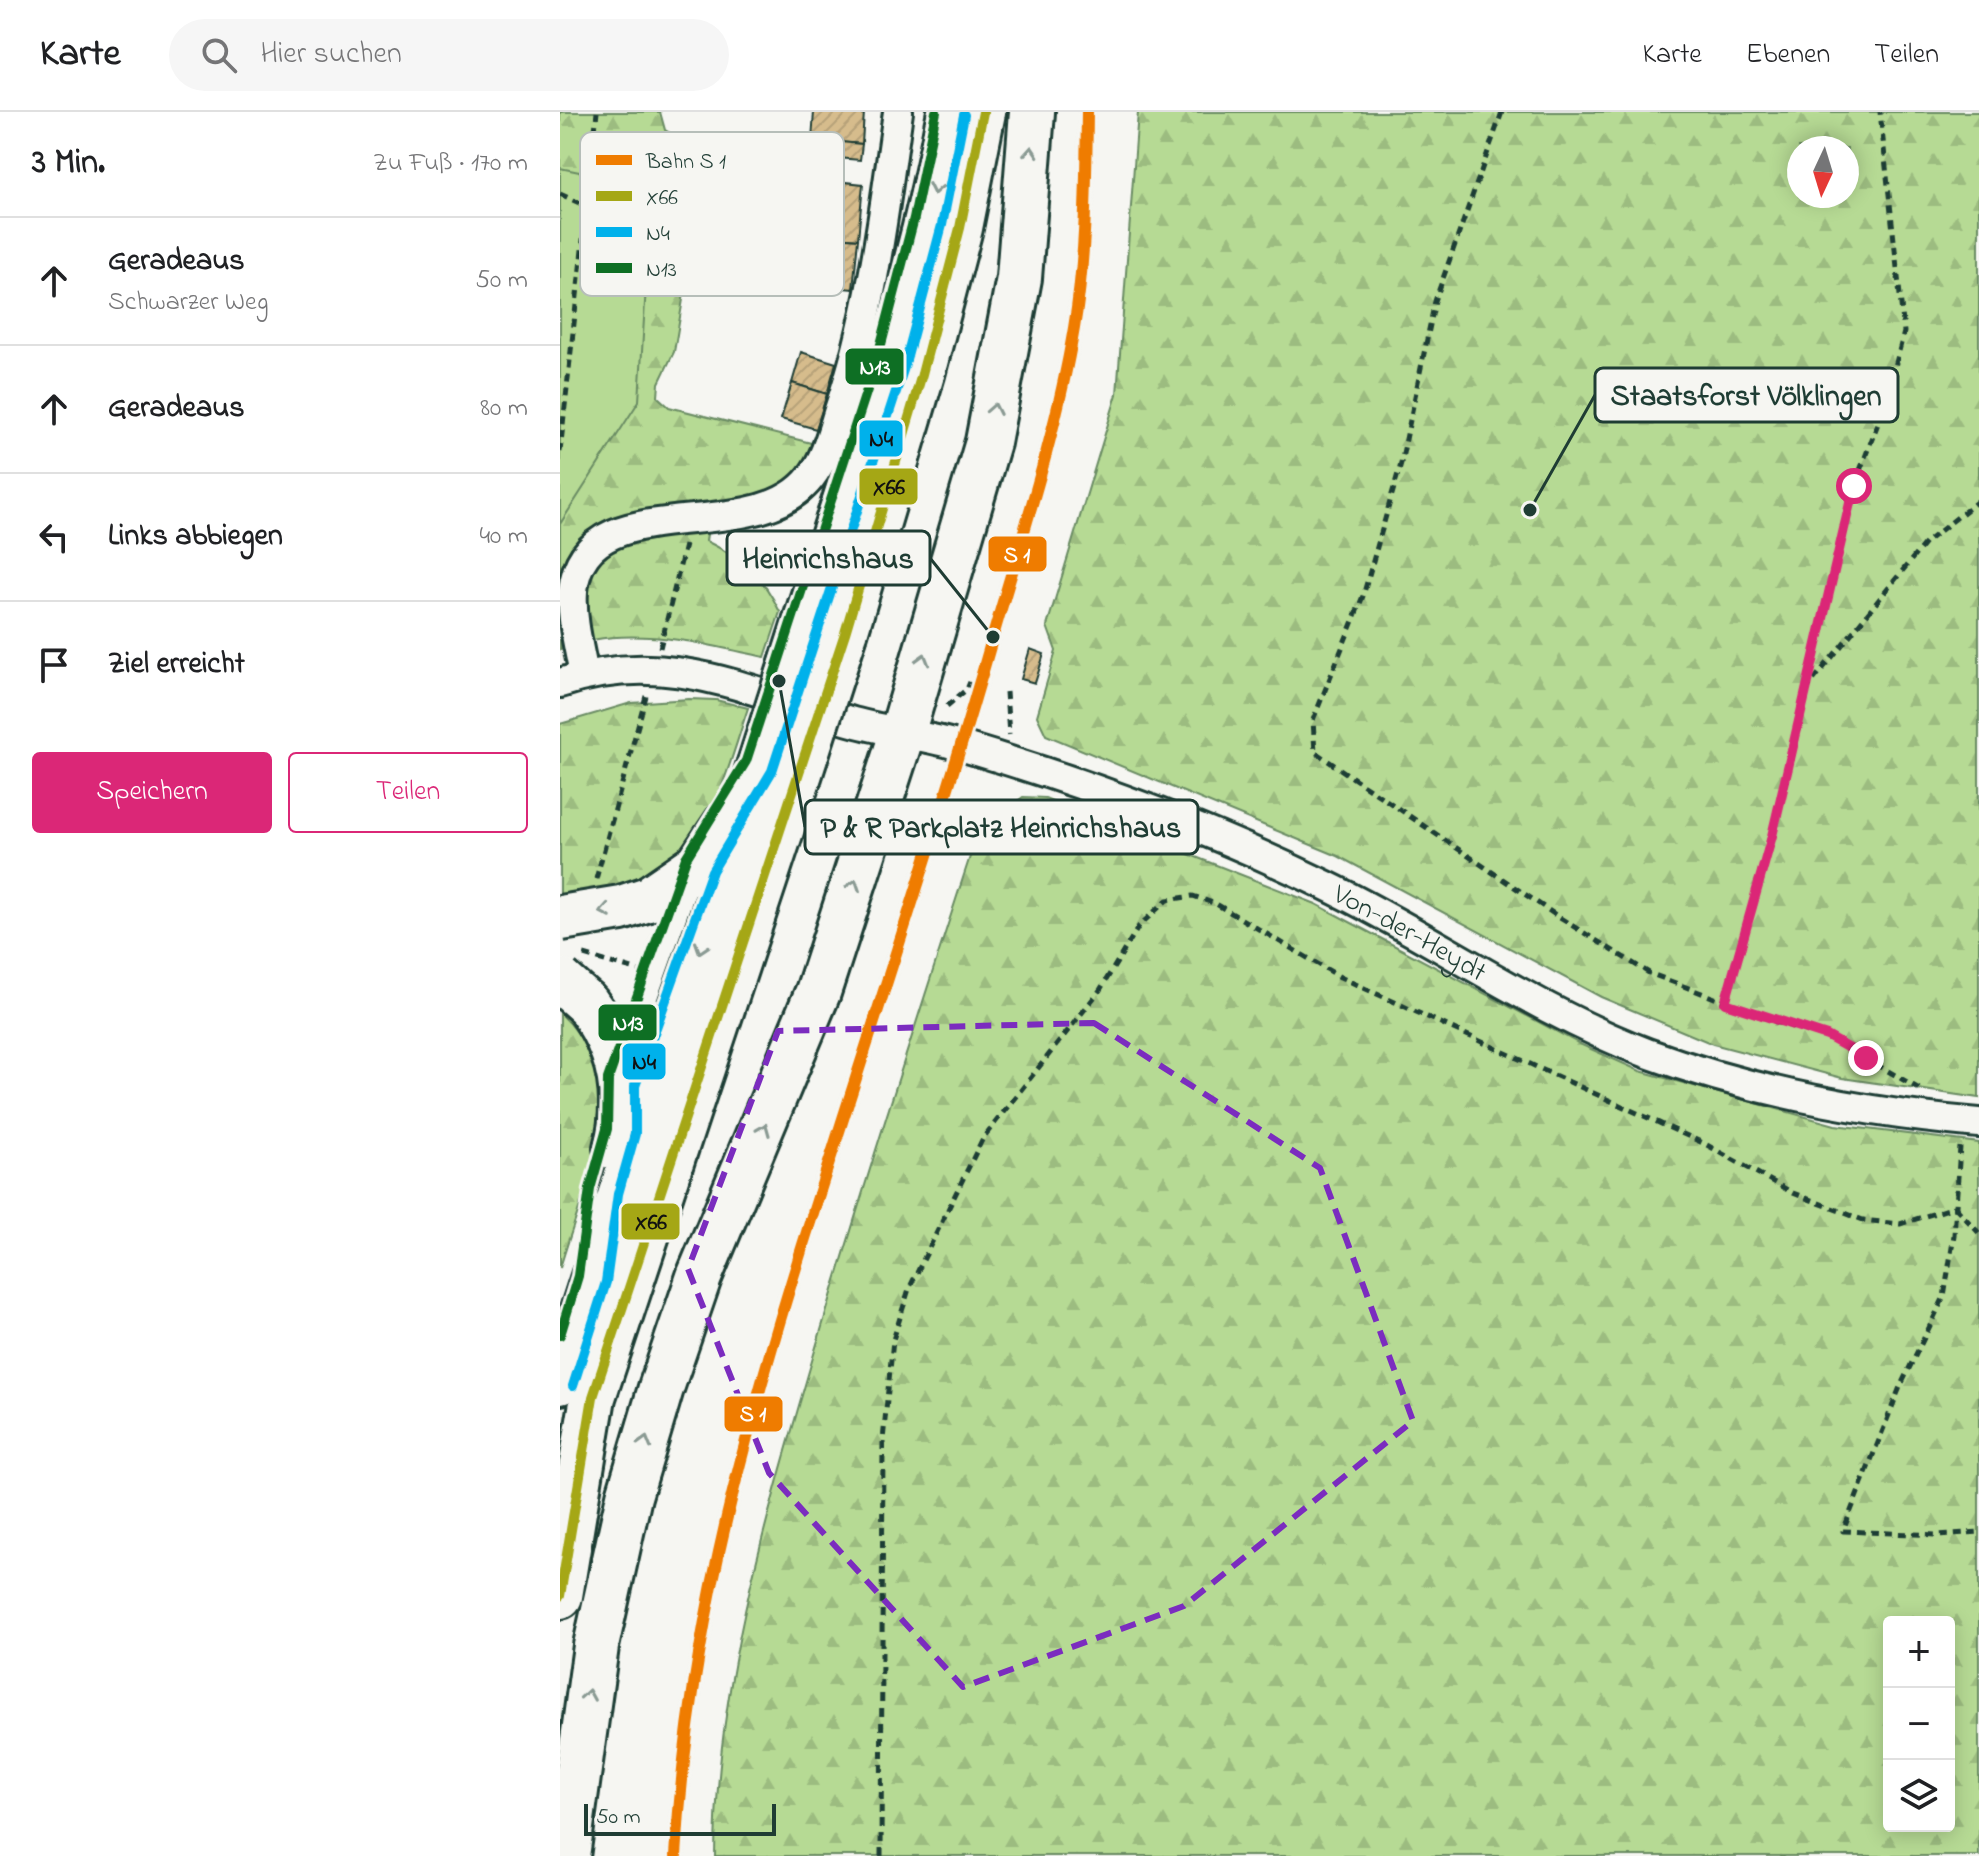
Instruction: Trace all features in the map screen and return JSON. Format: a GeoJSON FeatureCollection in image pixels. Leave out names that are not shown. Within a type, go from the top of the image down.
{"type":"FeatureCollection","features":[{"type":"Feature","properties":{"kind":"highway"},"geometry":{"type":"LineString","coordinates":[[825,626],[928,221],[950,112]]}},
{"type":"Feature","properties":{"kind":"highway"},"geometry":{"type":"LineString","coordinates":[[560,1596],[593,1397],[778,773],[825,626],[922,374],[960,228],[983,112]]}},
{"type":"Feature","properties":{"kind":"highway"},"geometry":{"type":"LineString","coordinates":[[567,1856],[596,1646],[629,1496],[661,1388],[699,1277],[818,992],[902,734],[988,442],[1019,278],[1032,112]]}},
{"type":"Feature","properties":{"kind":"highway"},"geometry":{"type":"LineString","coordinates":[[592,1279],[604,1191],[621,1131],[621,1084],[606,1029],[569,954],[621,908],[648,899],[699,864],[778,773]]}},
{"type":"Feature","properties":{"kind":"highway"},"geometry":{"type":"LineString","coordinates":[[560,1382],[592,1279],[778,773]]}},
{"type":"Feature","properties":{"kind":"street"},"geometry":{"type":"LineString","coordinates":[[572,679],[573,590],[578,572],[592,549],[630,525],[727,518],[781,504],[799,492],[814,474],[827,447],[856,357],[874,269],[898,112]]}},
{"type":"Feature","properties":{"kind":"street","name":"Von-der-Heydt"},"geometry":{"type":"LineString","coordinates":[[572,679],[609,670],[655,668],[701,674],[844,719],[949,743],[1021,765],[1189,827],[1325,885],[1519,991],[1644,1052],[1773,1090],[1874,1111],[1970,1123]]}},
{"type":"Feature","properties":{"kind":"lane"},"geometry":{"type":"LineString","coordinates":[[621,1084],[699,864]]}},
{"type":"Feature","properties":{"kind":"path"},"geometry":{"type":"LineString","coordinates":[[595,132],[597,112]]}},
{"type":"Feature","properties":{"kind":"path"},"geometry":{"type":"LineString","coordinates":[[1502,112],[1435,301],[1401,463],[1363,596],[1313,720],[1315,752],[1636,965],[1725,1003],[1827,1036],[1928,1094]]}},
{"type":"Feature","properties":{"kind":"path"},"geometry":{"type":"LineString","coordinates":[[1725,1003],[1772,836],[1854,486],[1885,405],[1904,332],[1880,112]]}},
{"type":"Feature","properties":{"kind":"path"},"geometry":{"type":"LineString","coordinates":[[560,196],[580,204]]}},
{"type":"Feature","properties":{"kind":"path"},"geometry":{"type":"LineString","coordinates":[[560,452],[580,263]]}},
{"type":"Feature","properties":{"kind":"path"},"geometry":{"type":"LineString","coordinates":[[1807,688],[1925,543],[1979,500]]}},
{"type":"Feature","properties":{"kind":"path"},"geometry":{"type":"LineString","coordinates":[[594,887],[655,668],[690,521]]}},
{"type":"Feature","properties":{"kind":"path"},"geometry":{"type":"LineString","coordinates":[[947,707],[967,689],[970,682]]}},
{"type":"Feature","properties":{"kind":"path"},"geometry":{"type":"LineString","coordinates":[[1006,692],[1009,735]]}},
{"type":"Feature","properties":{"kind":"path"},"geometry":{"type":"LineString","coordinates":[[881,1856],[883,1440],[893,1340],[909,1289],[983,1138],[1100,990],[1139,926],[1167,900],[1193,896],[1216,904],[1340,977],[1705,1144],[1793,1193],[1863,1220],[1900,1224],[1955,1207]]}},
{"type":"Feature","properties":{"kind":"path"},"geometry":{"type":"LineString","coordinates":[[569,954],[657,976]]}},
{"type":"Feature","properties":{"kind":"path"},"geometry":{"type":"LineString","coordinates":[[1970,1123],[1955,1207],[1944,1297],[1900,1387],[1843,1531],[1937,1535],[1979,1532]]}},
{"type":"Feature","properties":{"kind":"path"},"geometry":{"type":"LineString","coordinates":[[1955,1207],[1979,1233]]}},
{"type":"Feature","properties":{"kind":"highlighted area"},"geometry":{"type":"Polygon","coordinates":[[[1094,1023],[1320,1168],[1413,1421],[1184,1606],[963,1687],[769,1473],[688,1269],[778,1031],[1094,1023]]]}},
{"type":"Feature","properties":{"kind":"green space"},"geometry":{"type":"Polygon","coordinates":[[[560,112],[660,112],[665,130],[668,132],[580,132],[580,296],[684,296],[674,352],[659,383],[658,397],[669,407],[815,444],[800,479],[775,493],[711,507],[706,541],[750,569],[766,587],[780,612],[765,657],[688,641],[636,636],[585,641],[560,649],[560,112]]]}},
{"type":"Feature","properties":{"kind":"green space"},"geometry":{"type":"Polygon","coordinates":[[[1138,112],[1979,112],[1979,1098],[1842,1078],[1713,1044],[1601,997],[1338,856],[1046,735],[1037,716],[1056,651],[1047,626],[1117,394],[1138,112]]]}},
{"type":"Feature","properties":{"kind":"green space"},"geometry":{"type":"Polygon","coordinates":[[[560,168],[580,172],[580,296],[645,296],[639,401],[560,524],[560,168]]]}},
{"type":"Feature","properties":{"kind":"green space"},"geometry":{"type":"Polygon","coordinates":[[[716,700],[748,708],[722,784],[698,832],[662,870],[638,883],[610,892],[560,901],[560,724],[631,703],[716,700]]]}},
{"type":"Feature","properties":{"kind":"green space"},"geometry":{"type":"Polygon","coordinates":[[[1023,797],[1045,798],[1316,904],[1582,1045],[1640,1071],[1835,1125],[1979,1143],[1979,1856],[715,1856],[717,1794],[724,1732],[733,1671],[759,1550],[792,1430],[913,1032],[979,829],[1023,797]]]}},
{"type":"Feature","properties":{"kind":"green space"},"geometry":{"type":"Polygon","coordinates":[[[560,1013],[583,1040],[595,1070],[599,1102],[597,1136],[590,1169],[560,1268],[560,1013]]]}},
{"type":"Feature","properties":{"kind":"building"},"geometry":{"type":"Polygon","coordinates":[[[814,112],[864,112],[862,144],[844,143],[844,132],[813,132],[814,112]]]}},
{"type":"Feature","properties":{"kind":"building"},"geometry":{"type":"Polygon","coordinates":[[[844,142],[862,144],[860,160],[844,159],[844,142]]]}},
{"type":"Feature","properties":{"kind":"building"},"geometry":{"type":"Polygon","coordinates":[[[844,182],[863,184],[858,239],[844,238],[844,182]]]}},
{"type":"Feature","properties":{"kind":"building"},"geometry":{"type":"Polygon","coordinates":[[[844,238],[858,239],[853,289],[844,288],[844,238]]]}},
{"type":"Feature","properties":{"kind":"building"},"geometry":{"type":"Polygon","coordinates":[[[801,352],[836,363],[827,394],[792,383],[801,352]]]}},
{"type":"Feature","properties":{"kind":"building"},"geometry":{"type":"Polygon","coordinates":[[[792,383],[827,394],[816,429],[781,419],[792,383]]]}},
{"type":"Feature","properties":{"kind":"building"},"geometry":{"type":"Polygon","coordinates":[[[1030,649],[1044,654],[1035,683],[1021,679],[1030,649]]]}},
{"type":"Feature","properties":{"kind":"transit line","name":"N13"},"geometry":{"type":"LineString","coordinates":[[560,1335],[578,1276],[590,1189],[607,1129],[608,1079],[686,858],[746,761],[878,356],[914,218],[936,112]]}},
{"type":"Feature","properties":{"kind":"transit line","name":"X66"},"geometry":{"type":"LineString","coordinates":[[560,1596],[593,1397],[845,633],[922,374],[960,228],[983,112]]}},
{"type":"Feature","properties":{"kind":"transit line"},"geometry":{"type":"LineString","coordinates":[[676,1856],[683,1764],[696,1673],[712,1584],[755,1407],[807,1231],[954,769],[1058,408],[1081,274],[1087,112]]}},
{"type":"Feature","properties":{"kind":"transit line","name":"N4"},"geometry":{"type":"LineString","coordinates":[[573,1386],[606,1282],[618,1194],[635,1134],[635,1086],[712,871],[772,771],[905,364],[942,225],[964,115]]}},
{"type":"Feature","properties":{"kind":"place","name":"Staatsforst Völklingen"},"geometry":{"type":"Point","coordinates":[1530,510]}},
{"type":"Feature","properties":{"kind":"place","name":"Heinrichshaus"},"geometry":{"type":"Point","coordinates":[993,637]}},
{"type":"Feature","properties":{"kind":"place","name":"P & R Parkplatz Heinrichshaus"},"geometry":{"type":"Point","coordinates":[779,681]}},
{"type":"Feature","properties":{"kind":"route"},"geometry":{"type":"LineString","coordinates":[[1854,486],[1772,836],[1725,1003],[1827,1036],[1866,1058]]}}]}
